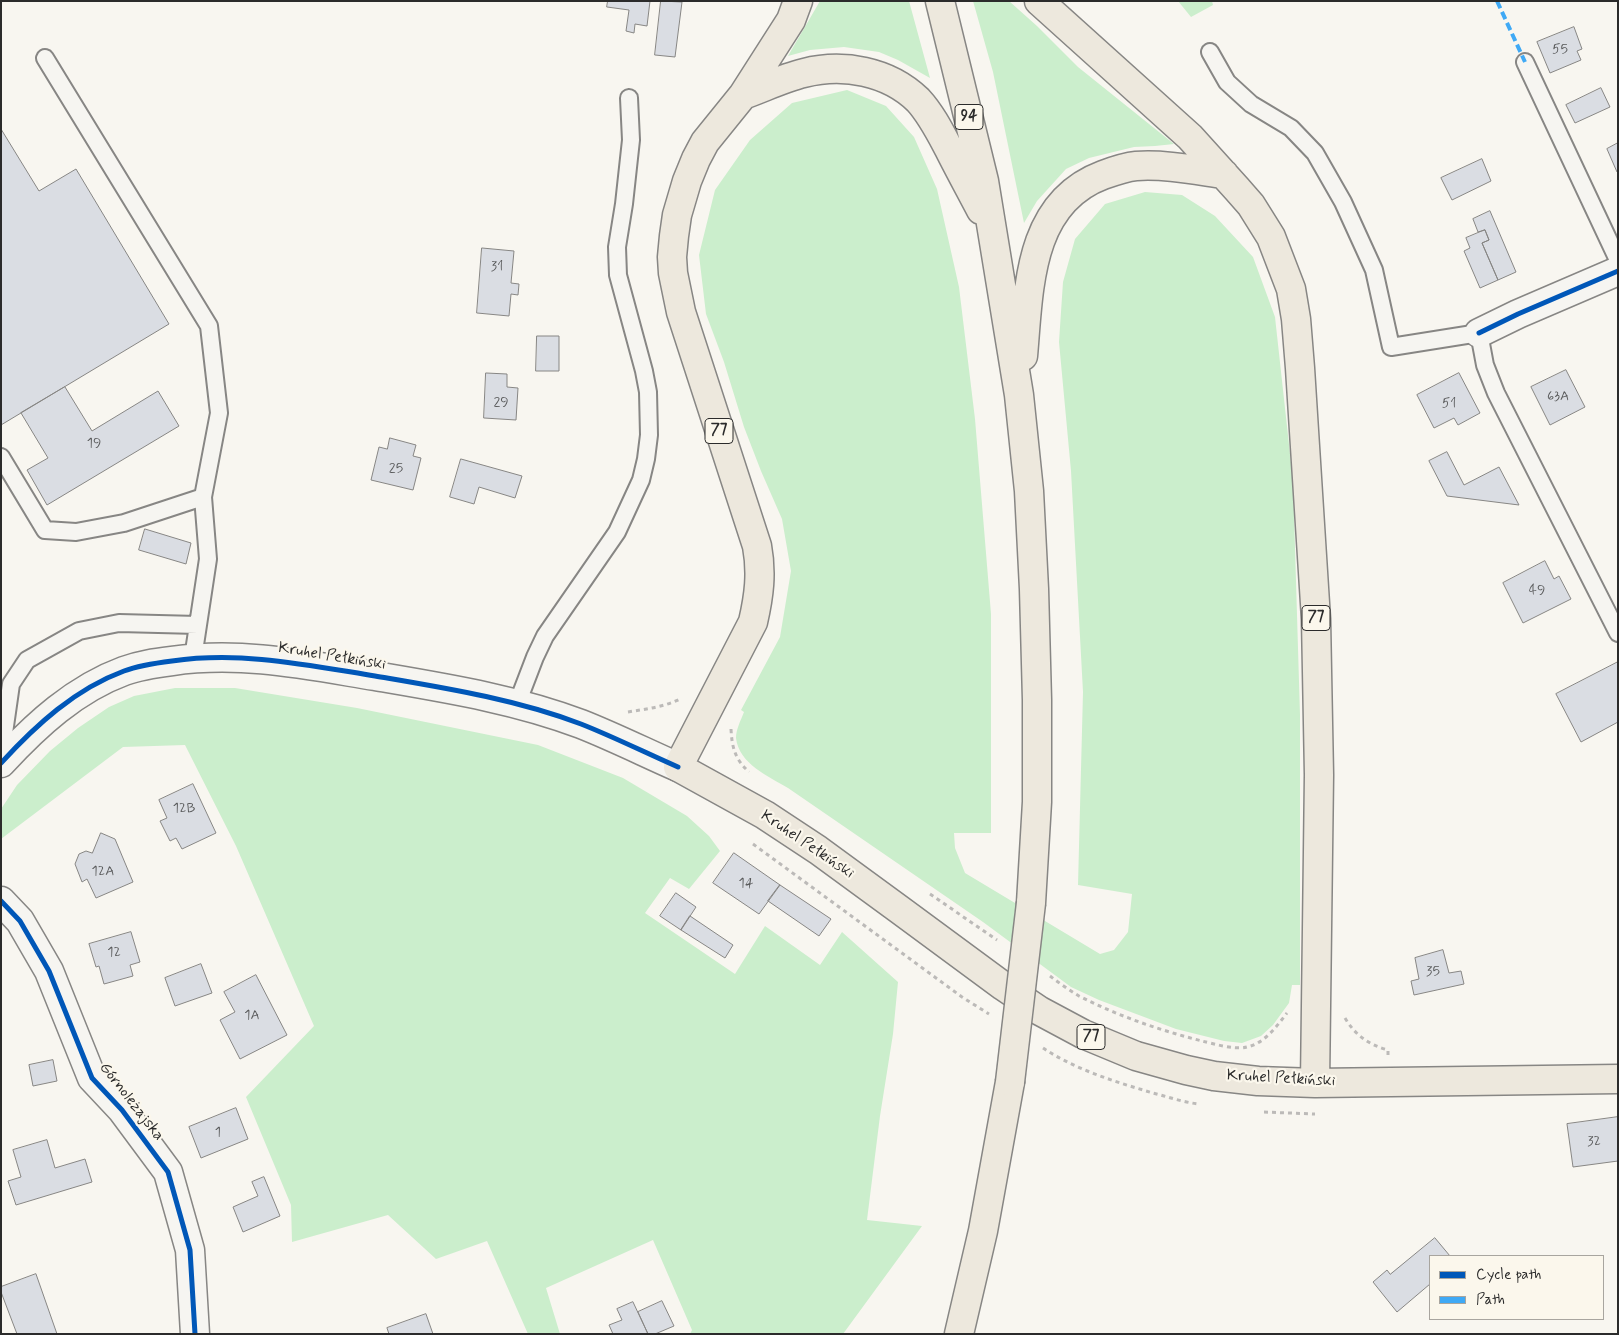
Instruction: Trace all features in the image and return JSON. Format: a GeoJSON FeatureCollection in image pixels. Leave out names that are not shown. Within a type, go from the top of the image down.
{"type":"FeatureCollection","features":[{"type":"Feature","properties":{"kind":"main road"},"geometry":{"type":"LineString","coordinates":[[743,96],[791,20],[798,1]]}},
{"type":"Feature","properties":{"kind":"main road","name":"94"},"geometry":{"type":"LineString","coordinates":[[940,1],[984,181],[1019,395]]}},
{"type":"Feature","properties":{"kind":"main road"},"geometry":{"type":"LineString","coordinates":[[1039,1],[1190,137],[1224,174]]}},
{"type":"Feature","properties":{"kind":"main road","name":"77"},"geometry":{"type":"LineString","coordinates":[[678,767],[753,622],[761,577],[757,546],[681,312],[673,273],[674,236],[681,196],[696,159],[718,125],[743,96],[804,73],[842,69],[860,70],[876,75],[900,87],[918,100],[931,117],[994,234]]}},
{"type":"Feature","properties":{"kind":"main road"},"geometry":{"type":"LineString","coordinates":[[959,1334],[983,1231],[1010,1082],[1031,903],[1036,802],[1038,700],[1029,491],[1019,395],[1029,293],[1040,238],[1046,225],[1069,195],[1094,178],[1116,170],[1134,166],[1161,166],[1224,174]]}},
{"type":"Feature","properties":{"kind":"main road","name":"77"},"geometry":{"type":"LineString","coordinates":[[1224,174],[1251,205],[1272,237],[1291,289],[1296,319],[1316,628],[1319,784],[1315,1082]]}},
{"type":"Feature","properties":{"kind":"main road","name":"Kruhel Pełkiński"},"geometry":{"type":"LineString","coordinates":[[678,767],[765,815],[810,845],[1040,1011],[1070,1027],[1136,1056],[1214,1076],[1258,1081],[1618,1079]]}},
{"type":"Feature","properties":{"kind":"street"},"geometry":{"type":"LineString","coordinates":[[1480,333],[1518,314],[1618,271]]}},
{"type":"Feature","properties":{"kind":"street","name":"Kruhel Pełkiński"},"geometry":{"type":"LineString","coordinates":[[1,763],[28,734],[62,705],[103,680],[126,670],[193,658],[245,657],[290,662],[438,686],[517,704],[581,724],[678,767]]}},
{"type":"Feature","properties":{"kind":"street","name":"Górnoleżajska"},"geometry":{"type":"LineString","coordinates":[[1,901],[20,921],[49,971],[92,1078],[122,1110],[168,1172],[190,1250],[195,1334]]}},
{"type":"Feature","properties":{"kind":"lane"},"geometry":{"type":"LineString","coordinates":[[1210,52],[1227,82],[1251,104],[1291,128],[1315,153],[1343,202],[1374,270],[1391,347],[1480,333],[1485,365],[1496,393],[1618,633]]}},
{"type":"Feature","properties":{"kind":"lane"},"geometry":{"type":"LineString","coordinates":[[45,58],[209,326],[219,413],[203,497],[208,559],[193,658]]}},
{"type":"Feature","properties":{"kind":"lane"},"geometry":{"type":"LineString","coordinates":[[1525,62],[1618,260]]}},
{"type":"Feature","properties":{"kind":"lane"},"geometry":{"type":"LineString","coordinates":[[517,704],[534,657],[545,636],[617,532],[641,480],[646,459],[649,435],[648,392],[618,275],[618,247],[631,140],[629,98]]}},
{"type":"Feature","properties":{"kind":"lane"},"geometry":{"type":"LineString","coordinates":[[1,457],[45,530],[76,532],[124,523],[203,497]]}},
{"type":"Feature","properties":{"kind":"lane"},"geometry":{"type":"LineString","coordinates":[[1,754],[12,684],[27,660],[79,631],[103,626],[119,623],[198,625]]}},
{"type":"Feature","properties":{"kind":"path"},"geometry":{"type":"LineString","coordinates":[[619,713],[646,710],[686,696]]}},
{"type":"Feature","properties":{"kind":"path"},"geometry":{"type":"LineString","coordinates":[[748,841],[962,997],[995,1018]]}},
{"type":"Feature","properties":{"kind":"path"},"geometry":{"type":"LineString","coordinates":[[1343,1014],[1352,1029],[1368,1042],[1376,1047],[1388,1050],[1386,1081]]}},
{"type":"Feature","properties":{"kind":"path"},"geometry":{"type":"LineString","coordinates":[[1036,1044],[1060,1060],[1133,1088],[1204,1105]]}},
{"type":"Feature","properties":{"kind":"path"},"geometry":{"type":"LineString","coordinates":[[1257,1111],[1322,1114]]}},
{"type":"Feature","properties":{"kind":"green space"},"geometry":{"type":"Polygon","coordinates":[[[820,1],[909,1],[930,78],[898,60],[879,52],[844,47],[810,50],[788,56],[820,1]]]}},
{"type":"Feature","properties":{"kind":"green space"},"geometry":{"type":"Polygon","coordinates":[[[973,1],[1009,1],[1078,67],[1174,144],[1134,147],[1089,158],[1066,169],[1037,201],[1024,223],[993,72],[973,1]]]}},
{"type":"Feature","properties":{"kind":"green space"},"geometry":{"type":"Polygon","coordinates":[[[1178,1],[1212,1],[1213,5],[1191,17],[1178,1]]]}},
{"type":"Feature","properties":{"kind":"green space"},"geometry":{"type":"Polygon","coordinates":[[[847,90],[886,106],[914,137],[937,189],[959,287],[975,419],[991,614],[991,833],[954,833],[955,848],[965,873],[1100,954],[1114,950],[1128,932],[1132,894],[1078,885],[1083,692],[1071,471],[1059,342],[1063,282],[1075,239],[1105,204],[1145,192],[1182,195],[1215,216],[1253,257],[1275,317],[1293,481],[1300,715],[1300,985],[1292,985],[1289,1003],[1273,1025],[1261,1036],[1242,1043],[1224,1041],[1176,1029],[1099,1000],[1071,987],[983,922],[788,788],[764,774],[748,762],[738,747],[736,735],[744,712],[741,710],[780,637],[791,571],[782,519],[744,427],[724,362],[706,314],[699,255],[715,190],[750,140],[792,103],[847,90]]]}},
{"type":"Feature","properties":{"kind":"green space"},"geometry":{"type":"Polygon","coordinates":[[[175,688],[235,688],[357,708],[538,745],[623,778],[687,816],[709,836],[720,851],[689,889],[670,878],[645,913],[735,974],[765,926],[820,965],[842,932],[898,982],[893,1034],[880,1116],[867,1220],[922,1226],[843,1334],[690,1334],[692,1330],[653,1240],[546,1288],[560,1334],[528,1334],[487,1241],[436,1259],[388,1215],[292,1242],[291,1205],[246,1097],[314,1026],[236,846],[185,745],[123,747],[1,839],[1,809],[17,785],[50,751],[78,728],[109,707],[134,696],[175,688]]]}},
{"type":"Feature","properties":{"kind":"building"},"geometry":{"type":"Polygon","coordinates":[[[608,1],[650,1],[647,26],[635,24],[634,33],[626,31],[629,10],[607,7],[608,1]]]}},
{"type":"Feature","properties":{"kind":"building"},"geometry":{"type":"Polygon","coordinates":[[[661,1],[682,2],[675,57],[655,55],[661,1]]]}},
{"type":"Feature","properties":{"kind":"building"},"geometry":{"type":"Polygon","coordinates":[[[1574,27],[1582,49],[1577,51],[1581,60],[1550,73],[1537,42],[1574,27]]]}},
{"type":"Feature","properties":{"kind":"building"},"geometry":{"type":"Polygon","coordinates":[[[1601,88],[1610,107],[1575,123],[1566,105],[1601,88]]]}},
{"type":"Feature","properties":{"kind":"building"},"geometry":{"type":"Polygon","coordinates":[[[1,129],[39,191],[76,169],[169,324],[1,425],[1,129]]]}},
{"type":"Feature","properties":{"kind":"building"},"geometry":{"type":"Polygon","coordinates":[[[1618,143],[1618,171],[1617,172],[1607,149],[1618,143]]]}},
{"type":"Feature","properties":{"kind":"building"},"geometry":{"type":"Polygon","coordinates":[[[1482,159],[1491,181],[1452,200],[1441,178],[1482,159]]]}},
{"type":"Feature","properties":{"kind":"building"},"geometry":{"type":"Polygon","coordinates":[[[1490,211],[1516,272],[1498,280],[1482,243],[1489,240],[1485,230],[1478,232],[1473,219],[1490,211]]]}},
{"type":"Feature","properties":{"kind":"building"},"geometry":{"type":"Polygon","coordinates":[[[1485,230],[1489,240],[1482,243],[1498,280],[1480,288],[1464,251],[1470,248],[1466,238],[1485,230]]]}},
{"type":"Feature","properties":{"kind":"building"},"geometry":{"type":"Polygon","coordinates":[[[482,248],[514,251],[511,283],[519,284],[518,295],[511,294],[509,316],[477,313],[482,248]]]}},
{"type":"Feature","properties":{"kind":"building"},"geometry":{"type":"Polygon","coordinates":[[[537,336],[559,336],[559,371],[536,371],[537,336]]]}},
{"type":"Feature","properties":{"kind":"building"},"geometry":{"type":"Polygon","coordinates":[[[1566,370],[1585,407],[1550,425],[1531,387],[1566,370]]]}},
{"type":"Feature","properties":{"kind":"building"},"geometry":{"type":"Polygon","coordinates":[[[486,373],[507,374],[507,387],[518,388],[516,420],[484,418],[486,373]]]}},
{"type":"Feature","properties":{"kind":"building"},"geometry":{"type":"Polygon","coordinates":[[[1459,373],[1480,413],[1458,425],[1454,418],[1434,428],[1417,395],[1459,373]]]}},
{"type":"Feature","properties":{"kind":"building"},"geometry":{"type":"Polygon","coordinates":[[[65,387],[92,431],[158,391],[179,426],[47,505],[27,470],[48,458],[21,413],[65,387]]]}},
{"type":"Feature","properties":{"kind":"building"},"geometry":{"type":"Polygon","coordinates":[[[390,438],[416,445],[413,456],[421,458],[413,490],[371,480],[379,447],[387,449],[390,438]]]}},
{"type":"Feature","properties":{"kind":"building"},"geometry":{"type":"Polygon","coordinates":[[[1447,452],[1464,485],[1499,467],[1519,505],[1447,496],[1429,461],[1447,452]]]}},
{"type":"Feature","properties":{"kind":"building"},"geometry":{"type":"Polygon","coordinates":[[[461,459],[522,476],[515,498],[479,487],[474,504],[450,497],[461,459]]]}},
{"type":"Feature","properties":{"kind":"building"},"geometry":{"type":"Polygon","coordinates":[[[145,529],[191,543],[186,564],[139,550],[145,529]]]}},
{"type":"Feature","properties":{"kind":"building"},"geometry":{"type":"Polygon","coordinates":[[[1545,561],[1554,579],[1559,576],[1571,599],[1523,623],[1503,583],[1545,561]]]}},
{"type":"Feature","properties":{"kind":"building"},"geometry":{"type":"Polygon","coordinates":[[[1618,662],[1618,722],[1581,742],[1556,694],[1618,662]]]}},
{"type":"Feature","properties":{"kind":"building"},"geometry":{"type":"Polygon","coordinates":[[[193,784],[216,833],[182,849],[176,838],[170,841],[160,821],[167,818],[159,800],[193,784]]]}},
{"type":"Feature","properties":{"kind":"building"},"geometry":{"type":"Polygon","coordinates":[[[101,833],[115,839],[133,882],[96,898],[87,879],[82,882],[75,864],[79,854],[86,851],[92,853],[101,833]]]}},
{"type":"Feature","properties":{"kind":"building"},"geometry":{"type":"Polygon","coordinates":[[[734,853],[780,885],[759,914],[713,883],[734,853]]]}},
{"type":"Feature","properties":{"kind":"building"},"geometry":{"type":"Polygon","coordinates":[[[780,885],[831,919],[819,936],[768,901],[780,885]]]}},
{"type":"Feature","properties":{"kind":"building"},"geometry":{"type":"Polygon","coordinates":[[[676,893],[696,907],[681,930],[660,916],[676,893]]]}},
{"type":"Feature","properties":{"kind":"building"},"geometry":{"type":"Polygon","coordinates":[[[690,916],[733,945],[725,958],[681,930],[690,916]]]}},
{"type":"Feature","properties":{"kind":"building"},"geometry":{"type":"Polygon","coordinates":[[[131,932],[140,962],[130,965],[133,976],[104,984],[99,966],[96,967],[89,944],[131,932]]]}},
{"type":"Feature","properties":{"kind":"building"},"geometry":{"type":"Polygon","coordinates":[[[1443,950],[1449,973],[1461,971],[1464,984],[1414,995],[1411,981],[1419,979],[1415,958],[1443,950]]]}},
{"type":"Feature","properties":{"kind":"building"},"geometry":{"type":"Polygon","coordinates":[[[201,964],[212,993],[175,1006],[165,978],[201,964]]]}},
{"type":"Feature","properties":{"kind":"building"},"geometry":{"type":"Polygon","coordinates":[[[256,975],[287,1035],[240,1059],[220,1020],[235,1012],[224,992],[256,975]]]}},
{"type":"Feature","properties":{"kind":"building"},"geometry":{"type":"Polygon","coordinates":[[[53,1060],[57,1081],[33,1086],[29,1065],[53,1060]]]}},
{"type":"Feature","properties":{"kind":"building"},"geometry":{"type":"Polygon","coordinates":[[[236,1108],[248,1139],[201,1158],[189,1127],[236,1108]]]}},
{"type":"Feature","properties":{"kind":"building"},"geometry":{"type":"Polygon","coordinates":[[[1618,1117],[1618,1161],[1573,1167],[1567,1124],[1618,1117]]]}},
{"type":"Feature","properties":{"kind":"building"},"geometry":{"type":"Polygon","coordinates":[[[47,1140],[55,1168],[85,1159],[92,1182],[16,1205],[8,1181],[21,1177],[13,1150],[47,1140]]]}},
{"type":"Feature","properties":{"kind":"building"},"geometry":{"type":"Polygon","coordinates":[[[264,1177],[280,1216],[243,1232],[233,1207],[258,1196],[252,1182],[264,1177]]]}},
{"type":"Feature","properties":{"kind":"building"},"geometry":{"type":"Polygon","coordinates":[[[1435,1238],[1449,1255],[1429,1255],[1429,1285],[1397,1312],[1373,1282],[1387,1270],[1390,1274],[1435,1238]]]}},
{"type":"Feature","properties":{"kind":"building"},"geometry":{"type":"Polygon","coordinates":[[[36,1274],[57,1334],[17,1334],[1,1292],[1,1287],[36,1274]]]}},
{"type":"Feature","properties":{"kind":"building"},"geometry":{"type":"Polygon","coordinates":[[[662,1301],[674,1326],[655,1334],[648,1334],[638,1312],[662,1301]]]}},
{"type":"Feature","properties":{"kind":"building"},"geometry":{"type":"Polygon","coordinates":[[[633,1302],[648,1334],[613,1334],[609,1325],[622,1320],[617,1309],[633,1302]]]}},
{"type":"Feature","properties":{"kind":"building"},"geometry":{"type":"Polygon","coordinates":[[[426,1314],[433,1334],[389,1334],[387,1328],[426,1314]]]}},
{"type":"Feature","properties":{"kind":"marked path"},"geometry":{"type":"LineString","coordinates":[[1497,1],[1525,62]]}},
{"type":"Feature","properties":{"kind":"cycle path"},"geometry":{"type":"LineString","coordinates":[[1479,333],[1618,271]]}},
{"type":"Feature","properties":{"kind":"cycle path"},"geometry":{"type":"LineString","coordinates":[[1,763],[42,722],[73,698],[106,679],[148,664],[198,658],[249,658],[427,685],[505,701],[581,724],[678,767]]}},
{"type":"Feature","properties":{"kind":"cycle path"},"geometry":{"type":"LineString","coordinates":[[1,901],[20,921],[49,971],[92,1078],[122,1110],[168,1172],[190,1250],[195,1334]]}}]}
